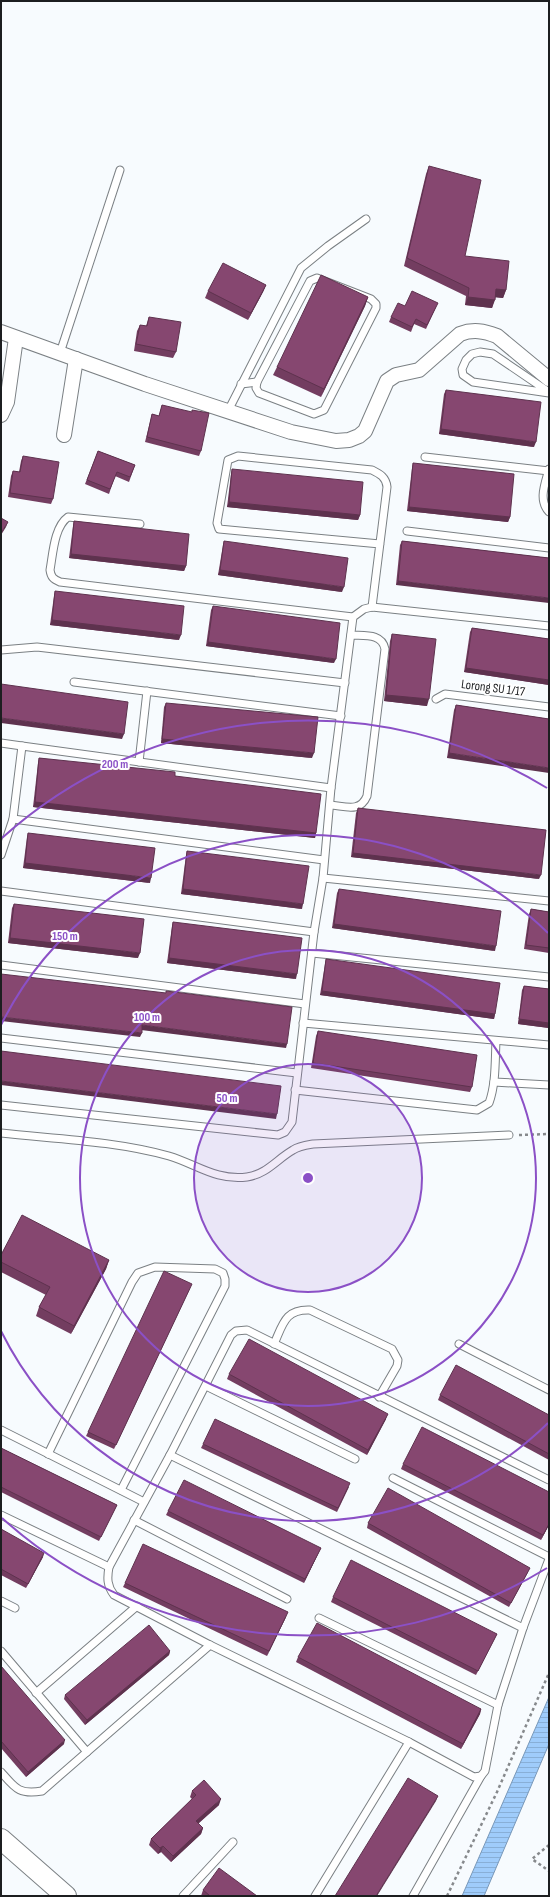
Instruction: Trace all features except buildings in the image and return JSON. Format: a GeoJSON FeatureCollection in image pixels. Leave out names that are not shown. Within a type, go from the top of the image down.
{"type":"FeatureCollection","features":[{"type":"Feature","properties":{"kind":"street"},"geometry":{"type":"LineString","coordinates":[[1,332],[145,384],[291,432],[321,439],[349,440],[359,436],[365,431],[387,381],[396,375],[419,370],[460,334],[467,331],[486,332],[496,336],[549,379]]}},
{"type":"Feature","properties":{"kind":"street"},"geometry":{"type":"LineString","coordinates":[[1,416],[7,402],[16,338]]}},
{"type":"Feature","properties":{"kind":"street"},"geometry":{"type":"LineString","coordinates":[[64,435],[76,359]]}},
{"type":"Feature","properties":{"kind":"street"},"geometry":{"type":"LineString","coordinates":[[1,1839],[66,1896]]}},
{"type":"Feature","properties":{"kind":"lane"},"geometry":{"type":"LineString","coordinates":[[60,353],[120,170]]}},
{"type":"Feature","properties":{"kind":"lane"},"geometry":{"type":"LineString","coordinates":[[228,411],[301,268],[328,246],[366,219]]}},
{"type":"Feature","properties":{"kind":"lane"},"geometry":{"type":"LineString","coordinates":[[317,278],[374,301],[376,308],[375,312],[321,413],[314,414],[259,393],[256,388],[257,382],[310,281],[317,278]]}},
{"type":"Feature","properties":{"kind":"lane"},"geometry":{"type":"LineString","coordinates":[[480,352],[493,354],[549,393],[473,382],[463,375],[462,369],[466,360],[472,354],[480,352]]}},
{"type":"Feature","properties":{"kind":"lane"},"geometry":{"type":"LineString","coordinates":[[241,384],[257,382]]}},
{"type":"Feature","properties":{"kind":"lane"},"geometry":{"type":"LineString","coordinates":[[372,607],[380,544],[387,487],[386,481],[380,474],[372,470],[238,456],[228,460],[217,523],[219,529],[380,544]]}},
{"type":"Feature","properties":{"kind":"lane"},"geometry":{"type":"LineString","coordinates":[[425,457],[549,470],[542,497],[543,504],[549,512]]}},
{"type":"Feature","properties":{"kind":"lane"},"geometry":{"type":"LineString","coordinates":[[140,524],[68,517],[63,521],[59,528],[50,570],[54,580],[60,582],[353,617],[364,609],[372,607],[549,626]]}},
{"type":"Feature","properties":{"kind":"lane"},"geometry":{"type":"LineString","coordinates":[[407,531],[549,548]]}},
{"type":"Feature","properties":{"kind":"lane"},"geometry":{"type":"LineString","coordinates":[[1,1105],[278,1135],[285,1132],[292,1122],[314,932],[323,878],[331,788],[353,617]]}},
{"type":"Feature","properties":{"kind":"lane"},"geometry":{"type":"LineString","coordinates":[[330,805],[358,807],[365,802],[368,789],[385,649],[382,641],[377,637],[351,635]]}},
{"type":"Feature","properties":{"kind":"lane"},"geometry":{"type":"LineString","coordinates":[[1,650],[37,647],[345,683]]}},
{"type":"Feature","properties":{"kind":"lane"},"geometry":{"type":"LineString","coordinates":[[74,682],[341,716]]}},
{"type":"Feature","properties":{"kind":"lane"},"geometry":{"type":"LineString","coordinates":[[139,762],[147,691]]}},
{"type":"Feature","properties":{"kind":"lane","name":"Lorong SU 1/17"},"geometry":{"type":"LineString","coordinates":[[436,699],[445,694],[549,707]]}},
{"type":"Feature","properties":{"kind":"lane"},"geometry":{"type":"LineString","coordinates":[[1,743],[331,788]]}},
{"type":"Feature","properties":{"kind":"lane"},"geometry":{"type":"LineString","coordinates":[[1,855],[14,819],[22,746]]}},
{"type":"Feature","properties":{"kind":"lane"},"geometry":{"type":"LineString","coordinates":[[14,819],[324,860]]}},
{"type":"Feature","properties":{"kind":"lane"},"geometry":{"type":"LineString","coordinates":[[323,878],[549,901]]}},
{"type":"Feature","properties":{"kind":"lane"},"geometry":{"type":"LineString","coordinates":[[1,891],[314,932]]}},
{"type":"Feature","properties":{"kind":"lane"},"geometry":{"type":"LineString","coordinates":[[312,953],[549,977]]}},
{"type":"Feature","properties":{"kind":"lane"},"geometry":{"type":"LineString","coordinates":[[1,965],[305,1004]]}},
{"type":"Feature","properties":{"kind":"lane"},"geometry":{"type":"LineString","coordinates":[[303,1023],[549,1045]]}},
{"type":"Feature","properties":{"kind":"lane"},"geometry":{"type":"LineString","coordinates":[[1,1038],[297,1073]]}},
{"type":"Feature","properties":{"kind":"lane"},"geometry":{"type":"LineString","coordinates":[[295,1090],[477,1110],[489,1104],[494,1082],[496,1041]]}},
{"type":"Feature","properties":{"kind":"lane"},"geometry":{"type":"LineString","coordinates":[[494,1082],[549,1085]]}},
{"type":"Feature","properties":{"kind":"lane"},"geometry":{"type":"LineString","coordinates":[[1,1133],[115,1146],[169,1156],[207,1173],[247,1177],[267,1170],[294,1149],[313,1144],[509,1135]]}},
{"type":"Feature","properties":{"kind":"lane"},"geometry":{"type":"LineString","coordinates":[[48,1454],[132,1282],[138,1274],[155,1267],[215,1269],[223,1273],[225,1278],[225,1286],[121,1490]]}},
{"type":"Feature","properties":{"kind":"lane"},"geometry":{"type":"LineString","coordinates":[[274,1344],[286,1318],[300,1310],[310,1310],[392,1349],[398,1360],[397,1366],[379,1397]]}},
{"type":"Feature","properties":{"kind":"lane"},"geometry":{"type":"LineString","coordinates":[[481,1776],[474,1777],[464,1773],[409,1742],[210,1645],[114,1595],[109,1588],[107,1578],[109,1567],[232,1335],[236,1331],[247,1330],[379,1397],[549,1480]]}},
{"type":"Feature","properties":{"kind":"lane"},"geometry":{"type":"LineString","coordinates":[[459,1344],[549,1390]]}},
{"type":"Feature","properties":{"kind":"lane"},"geometry":{"type":"LineString","coordinates":[[206,1386],[355,1459]]}},
{"type":"Feature","properties":{"kind":"lane"},"geometry":{"type":"LineString","coordinates":[[1,1430],[144,1502]]}},
{"type":"Feature","properties":{"kind":"lane"},"geometry":{"type":"LineString","coordinates":[[170,1454],[523,1628]]}},
{"type":"Feature","properties":{"kind":"lane"},"geometry":{"type":"LineString","coordinates":[[393,1478],[549,1558],[523,1628],[498,1705],[485,1771],[413,1896]]}},
{"type":"Feature","properties":{"kind":"lane"},"geometry":{"type":"LineString","coordinates":[[1,1515],[109,1567]]}},
{"type":"Feature","properties":{"kind":"lane"},"geometry":{"type":"LineString","coordinates":[[134,1520],[287,1598]]}},
{"type":"Feature","properties":{"kind":"lane"},"geometry":{"type":"LineString","coordinates":[[1,1601],[14,1608]]}},
{"type":"Feature","properties":{"kind":"lane"},"geometry":{"type":"LineString","coordinates":[[36,1693],[137,1606]]}},
{"type":"Feature","properties":{"kind":"lane"},"geometry":{"type":"LineString","coordinates":[[319,1618],[498,1705]]}},
{"type":"Feature","properties":{"kind":"lane"},"geometry":{"type":"LineString","coordinates":[[1,1772],[14,1788],[31,1793],[42,1791],[210,1645]]}},
{"type":"Feature","properties":{"kind":"lane"},"geometry":{"type":"LineString","coordinates":[[1,1651],[87,1752]]}},
{"type":"Feature","properties":{"kind":"lane"},"geometry":{"type":"LineString","coordinates":[[315,1896],[409,1742]]}},
{"type":"Feature","properties":{"kind":"lane"},"geometry":{"type":"LineString","coordinates":[[183,1896],[233,1842]]}},
{"type":"Feature","properties":{"kind":"path"},"geometry":{"type":"LineString","coordinates":[[509,1135],[549,1134]]}},
{"type":"Feature","properties":{"kind":"path"},"geometry":{"type":"LineString","coordinates":[[447,1896],[497,1792],[549,1673]]}},
{"type":"Feature","properties":{"kind":"path"},"geometry":{"type":"LineString","coordinates":[[549,1845],[532,1859],[549,1871]]}},
{"type":"Feature","properties":{"kind":"water"},"geometry":{"type":"Polygon","coordinates":[[[549,1697],[549,1744],[484,1896],[462,1896],[549,1697]]]}}]}
